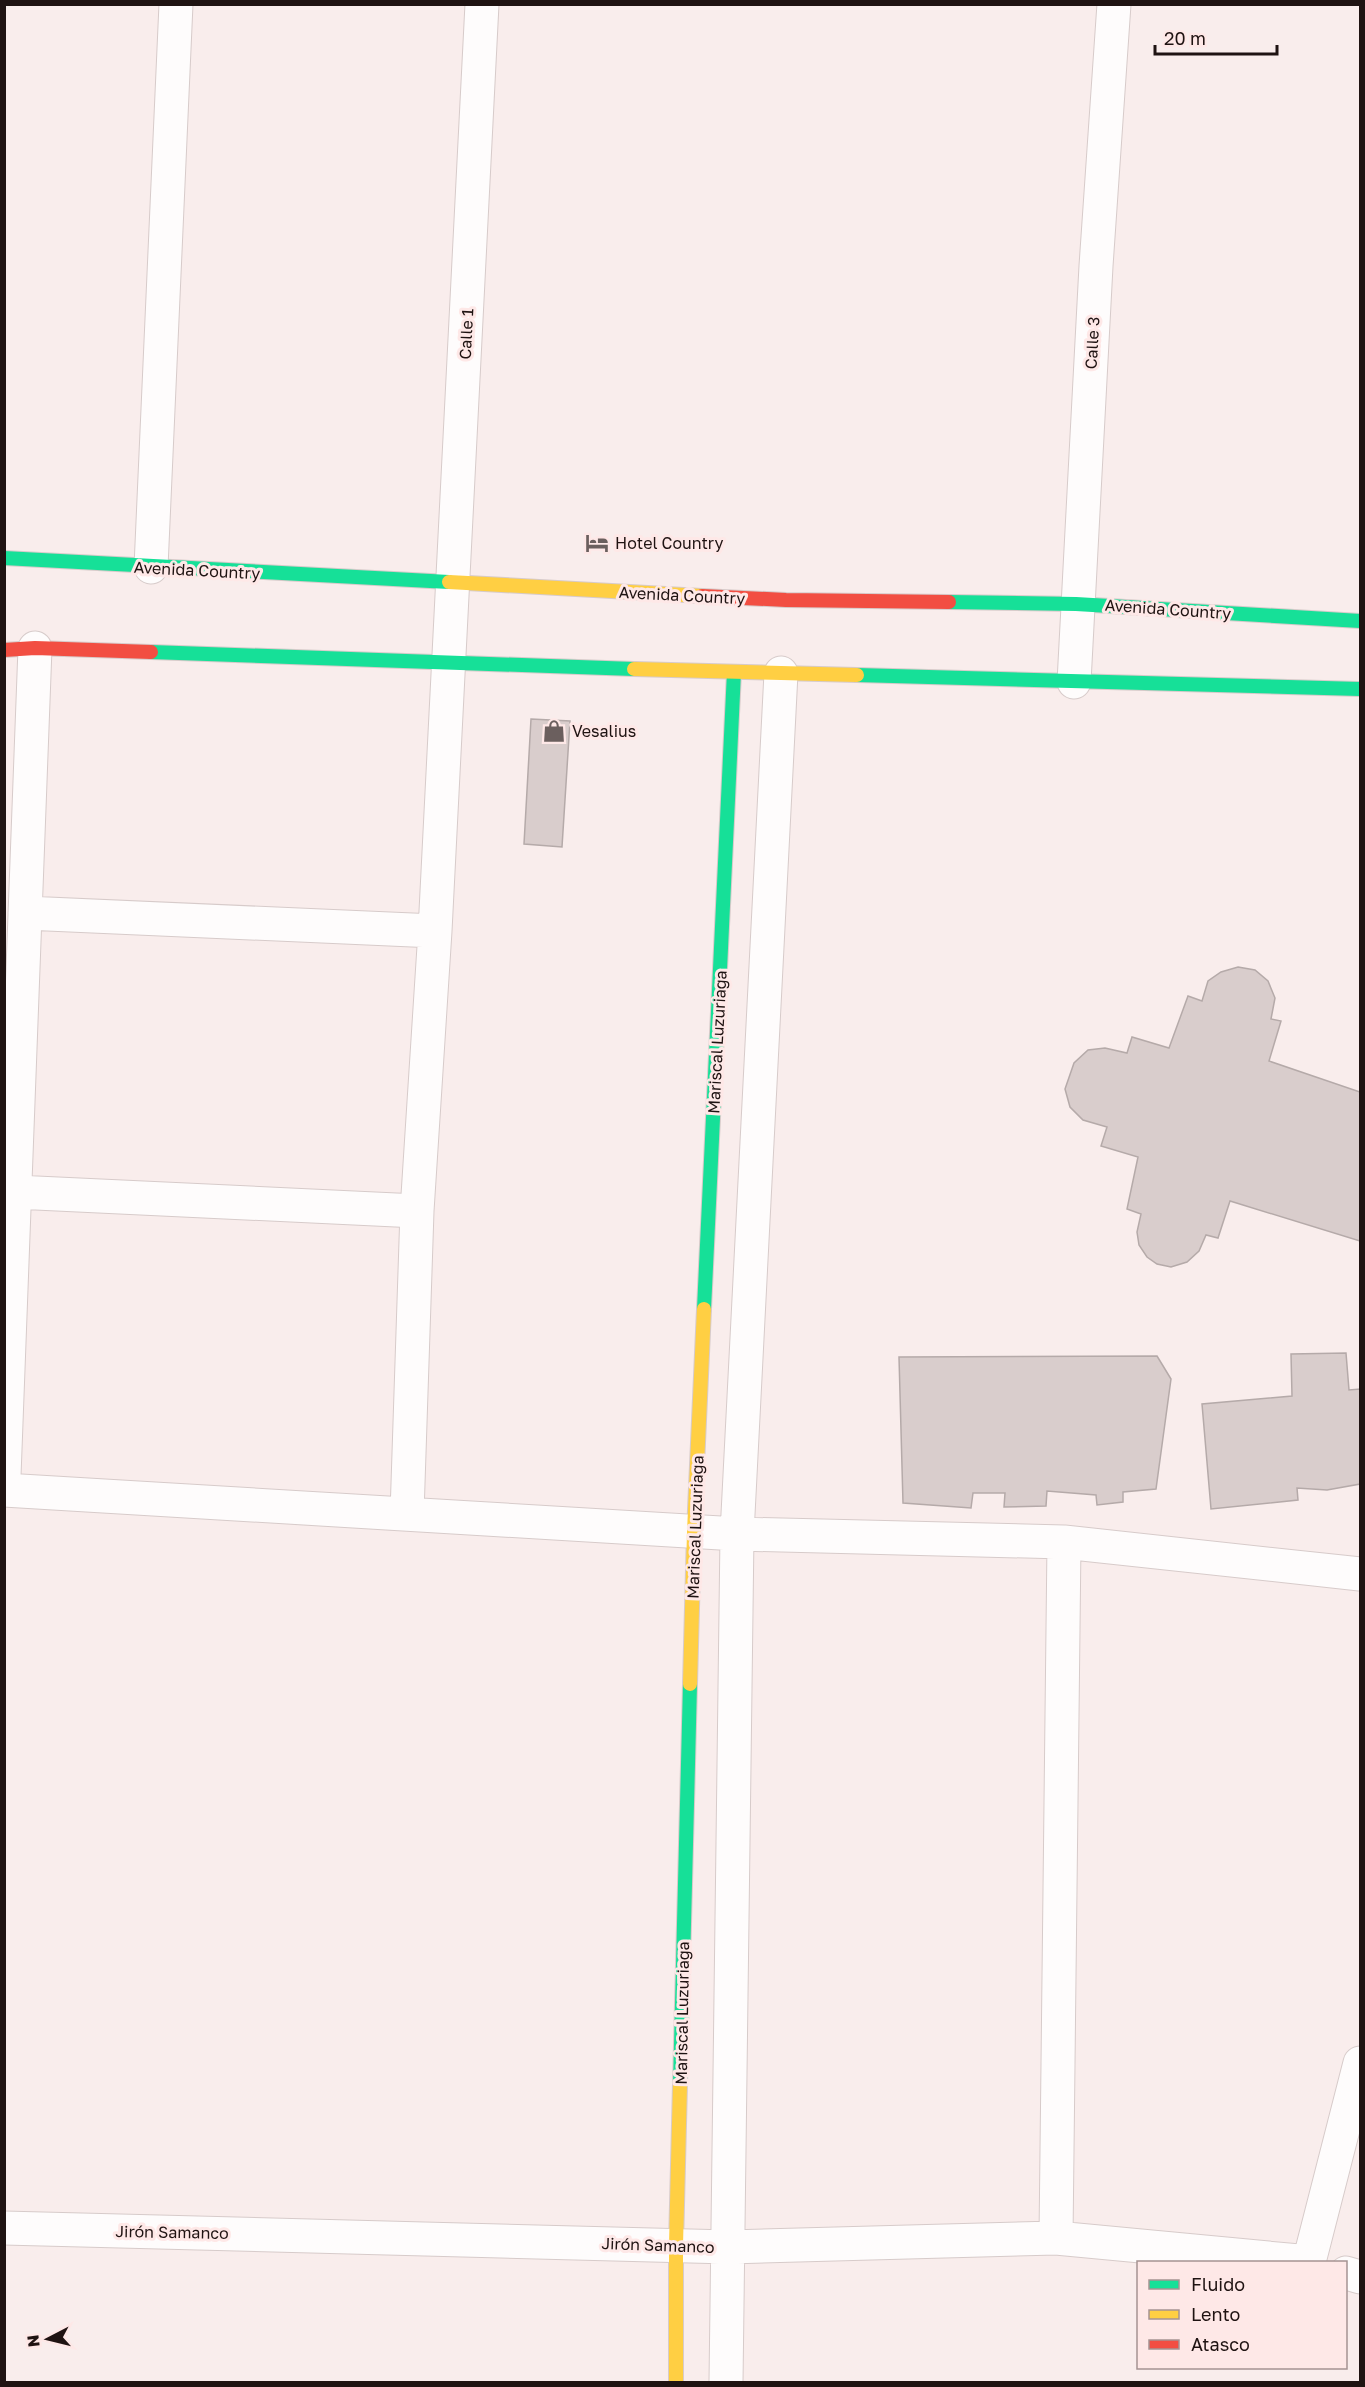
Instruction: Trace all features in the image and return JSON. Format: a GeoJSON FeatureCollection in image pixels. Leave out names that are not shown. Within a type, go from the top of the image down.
{"type":"FeatureCollection","features":[{"type":"Feature","properties":{"kind":"main road","name":"Avenida Country"},"geometry":{"type":"LineString","coordinates":[[4,558],[786,600],[1076,604],[1360,621]]}},
{"type":"Feature","properties":{"kind":"main road"},"geometry":{"type":"LineString","coordinates":[[20,649],[449,664],[1360,689]]}},
{"type":"Feature","properties":{"kind":"main road","name":"Mariscal Luzuriaga"},"geometry":{"type":"LineString","coordinates":[[676,2382],[676,2246],[694,1532],[734,672]]}},
{"type":"Feature","properties":{"kind":"street"},"geometry":{"type":"LineString","coordinates":[[151,567],[176,4]]}},
{"type":"Feature","properties":{"kind":"street","name":"Calle 1"},"geometry":{"type":"LineString","coordinates":[[407,1514],[417,1211],[435,931],[482,4]]}},
{"type":"Feature","properties":{"kind":"street","name":"Calle 3"},"geometry":{"type":"LineString","coordinates":[[1074,681],[1076,604],[1114,4]]}},
{"type":"Feature","properties":{"kind":"street"},"geometry":{"type":"LineString","coordinates":[[4,1476],[25,913],[20,649]]}},
{"type":"Feature","properties":{"kind":"street"},"geometry":{"type":"LineString","coordinates":[[726,2382],[737,1534],[782,673]]}},
{"type":"Feature","properties":{"kind":"street"},"geometry":{"type":"LineString","coordinates":[[25,913],[435,931]]}},
{"type":"Feature","properties":{"kind":"street"},"geometry":{"type":"LineString","coordinates":[[15,1192],[417,1211]]}},
{"type":"Feature","properties":{"kind":"street"},"geometry":{"type":"LineString","coordinates":[[4,1490],[694,1532],[1064,1542],[1360,1574]]}},
{"type":"Feature","properties":{"kind":"street"},"geometry":{"type":"LineString","coordinates":[[1056,2238],[1064,1542]]}},
{"type":"Feature","properties":{"kind":"street"},"geometry":{"type":"LineString","coordinates":[[1310,2261],[1360,2063]]}},
{"type":"Feature","properties":{"kind":"street","name":"Jirón Samanco"},"geometry":{"type":"LineString","coordinates":[[4,2228],[729,2247],[1056,2238],[1299,2261]]}},
{"type":"Feature","properties":{"kind":"building"},"geometry":{"type":"Polygon","coordinates":[[[531,719],[570,721],[562,847],[524,844],[531,719]]]}},
{"type":"Feature","properties":{"kind":"building"},"geometry":{"type":"Polygon","coordinates":[[[1238,967],[1255,970],[1268,981],[1275,998],[1271,1019],[1281,1021],[1269,1061],[1360,1092],[1360,1241],[1230,1201],[1218,1238],[1206,1235],[1199,1251],[1187,1262],[1171,1267],[1157,1264],[1147,1257],[1139,1245],[1137,1232],[1141,1214],[1127,1209],[1138,1157],[1101,1146],[1107,1127],[1083,1120],[1070,1107],[1065,1089],[1074,1063],[1088,1050],[1105,1048],[1127,1053],[1132,1037],[1169,1048],[1188,996],[1202,1001],[1208,981],[1221,972],[1238,967]]]}},
{"type":"Feature","properties":{"kind":"building"},"geometry":{"type":"Polygon","coordinates":[[[1346,1353],[1349,1390],[1360,1389],[1360,1484],[1327,1490],[1297,1488],[1298,1500],[1211,1509],[1202,1404],[1292,1396],[1291,1354],[1346,1353]]]}},
{"type":"Feature","properties":{"kind":"building"},"geometry":{"type":"Polygon","coordinates":[[[1157,1356],[1171,1379],[1156,1489],[1123,1492],[1123,1502],[1097,1505],[1096,1495],[1047,1491],[1046,1506],[1004,1507],[1005,1493],[973,1493],[971,1508],[903,1503],[899,1357],[1157,1356]]]}},
{"type":"Feature","properties":{"kind":"traffic: fast"},"geometry":{"type":"LineString","coordinates":[[4,558],[449,582]]}},
{"type":"Feature","properties":{"kind":"traffic: fast"},"geometry":{"type":"LineString","coordinates":[[949,602],[1076,604],[1360,621]]}},
{"type":"Feature","properties":{"kind":"traffic: fast"},"geometry":{"type":"LineString","coordinates":[[151,652],[634,669]]}},
{"type":"Feature","properties":{"kind":"traffic: fast"},"geometry":{"type":"LineString","coordinates":[[704,1309],[734,672]]}},
{"type":"Feature","properties":{"kind":"traffic: fast"},"geometry":{"type":"LineString","coordinates":[[857,675],[1360,689]]}},
{"type":"Feature","properties":{"kind":"traffic: fast"},"geometry":{"type":"LineString","coordinates":[[680,2084],[690,1684]]}},
{"type":"Feature","properties":{"kind":"traffic: slow"},"geometry":{"type":"LineString","coordinates":[[449,582],[702,596]]}},
{"type":"Feature","properties":{"kind":"traffic: slow"},"geometry":{"type":"LineString","coordinates":[[634,669],[857,675]]}},
{"type":"Feature","properties":{"kind":"traffic: slow"},"geometry":{"type":"LineString","coordinates":[[690,1684],[704,1309]]}},
{"type":"Feature","properties":{"kind":"traffic: slow"},"geometry":{"type":"LineString","coordinates":[[676,2382],[676,2245],[680,2084]]}},
{"type":"Feature","properties":{"kind":"traffic: jam"},"geometry":{"type":"LineString","coordinates":[[702,596],[786,600],[949,602]]}},
{"type":"Feature","properties":{"kind":"traffic: jam"},"geometry":{"type":"LineString","coordinates":[[4,650],[35,648],[151,652]]}},
{"type":"Feature","properties":{"kind":"place","name":"Hotel Country"},"geometry":{"type":"Point","coordinates":[597,543]}},
{"type":"Feature","properties":{"kind":"place","name":"Vesalius"},"geometry":{"type":"Point","coordinates":[554,731]}}]}
